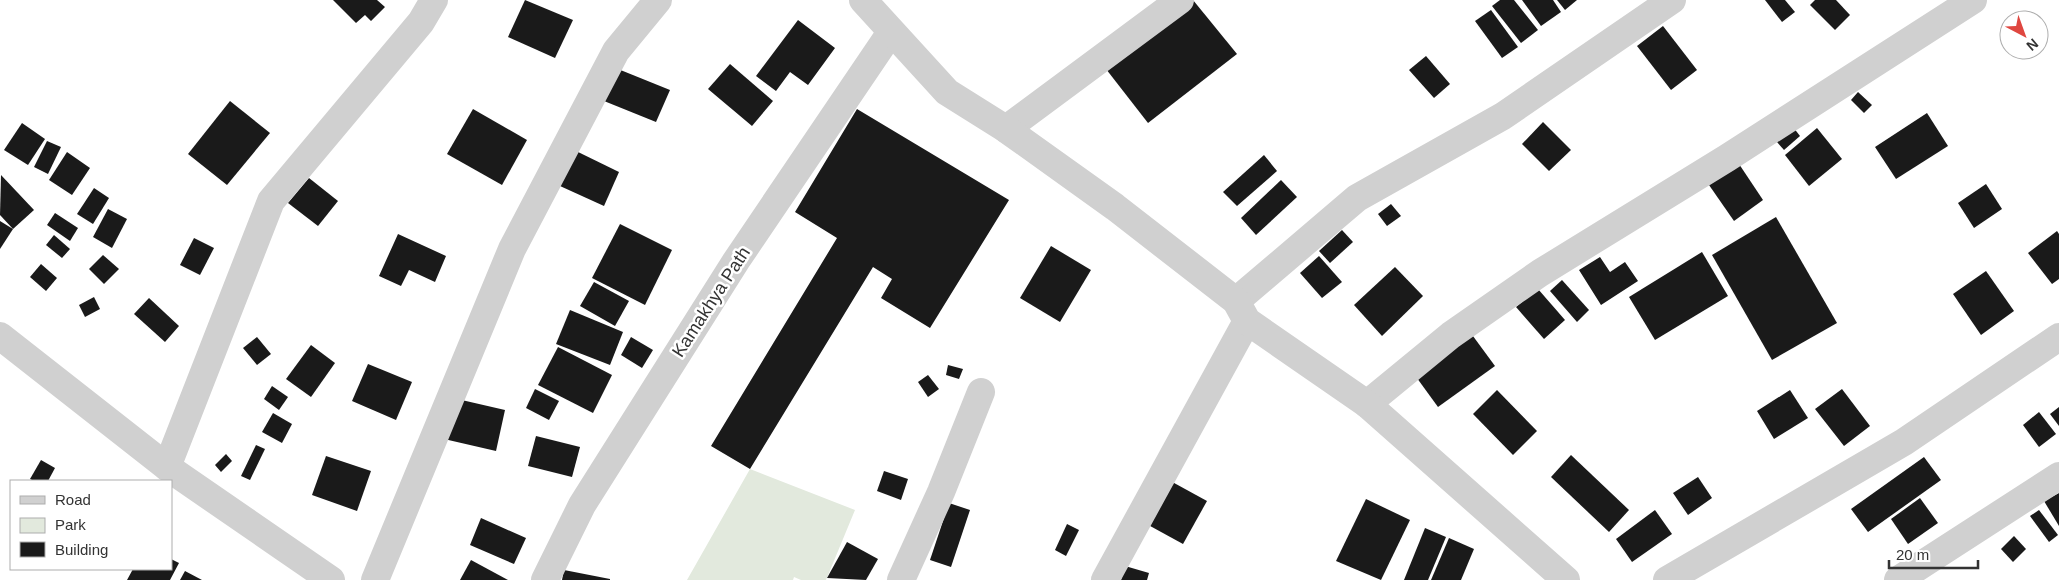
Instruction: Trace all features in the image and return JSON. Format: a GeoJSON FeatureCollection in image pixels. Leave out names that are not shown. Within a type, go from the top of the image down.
{"type":"FeatureCollection","features":[{"type":"Feature","properties":{"kind":"street"},"geometry":{"type":"LineString","coordinates":[[167,467],[271,201],[420,22],[434,0]]}},
{"type":"Feature","properties":{"kind":"street"},"geometry":{"type":"LineString","coordinates":[[375,580],[512,249],[616,51],[658,0]]}},
{"type":"Feature","properties":{"kind":"street"},"geometry":{"type":"LineString","coordinates":[[863,0],[947,92],[1006,129],[1115,207],[1242,311],[1367,404],[1566,580]]}},
{"type":"Feature","properties":{"kind":"street"},"geometry":{"type":"LineString","coordinates":[[1006,129],[1180,0]]}},
{"type":"Feature","properties":{"kind":"street"},"geometry":{"type":"LineString","coordinates":[[1105,580],[1242,311],[1357,198],[1504,116],[1672,0]]}},
{"type":"Feature","properties":{"kind":"street"},"geometry":{"type":"LineString","coordinates":[[1367,404],[1451,334],[1540,273],[1727,158],[1973,0]]}},
{"type":"Feature","properties":{"kind":"street","name":"Kamakhya Path"},"geometry":{"type":"LineString","coordinates":[[545,580],[582,506],[726,278],[891,32]]}},
{"type":"Feature","properties":{"kind":"street"},"geometry":{"type":"LineString","coordinates":[[0,336],[167,467],[331,580]]}},
{"type":"Feature","properties":{"kind":"street"},"geometry":{"type":"LineString","coordinates":[[1668,580],[1904,442],[2059,337]]}},
{"type":"Feature","properties":{"kind":"street"},"geometry":{"type":"LineString","coordinates":[[901,580],[941,492],[981,392]]}},
{"type":"Feature","properties":{"kind":"street"},"geometry":{"type":"LineString","coordinates":[[1898,580],[2059,476]]}},
{"type":"Feature","properties":{"kind":"green space"},"geometry":{"type":"Polygon","coordinates":[[[750,469],[855,510],[826,580],[801,580],[794,577],[793,580],[687,580],[750,469]]]}},
{"type":"Feature","properties":{"kind":"building"},"geometry":{"type":"Polygon","coordinates":[[[333,0],[377,0],[385,7],[371,21],[365,15],[356,23],[333,0]]]}},
{"type":"Feature","properties":{"kind":"building"},"geometry":{"type":"Polygon","coordinates":[[[525,0],[573,20],[555,58],[508,37],[525,0]]]}},
{"type":"Feature","properties":{"kind":"building"},"geometry":{"type":"Polygon","coordinates":[[[1193,0],[1237,54],[1148,123],[1106,69],[1193,0]]]}},
{"type":"Feature","properties":{"kind":"building"},"geometry":{"type":"Polygon","coordinates":[[[1500,0],[1514,0],[1538,30],[1521,43],[1492,6],[1500,0]]]}},
{"type":"Feature","properties":{"kind":"building"},"geometry":{"type":"Polygon","coordinates":[[[1522,0],[1553,0],[1561,12],[1541,26],[1522,0]]]}},
{"type":"Feature","properties":{"kind":"building"},"geometry":{"type":"Polygon","coordinates":[[[1557,0],[1577,0],[1565,10],[1557,0]]]}},
{"type":"Feature","properties":{"kind":"building"},"geometry":{"type":"Polygon","coordinates":[[[1765,0],[1785,0],[1795,12],[1782,22],[1765,0]]]}},
{"type":"Feature","properties":{"kind":"building"},"geometry":{"type":"Polygon","coordinates":[[[1815,0],[1836,0],[1850,15],[1835,30],[1810,5],[1815,0]]]}},
{"type":"Feature","properties":{"kind":"building"},"geometry":{"type":"Polygon","coordinates":[[[1491,10],[1518,47],[1502,58],[1475,21],[1491,10]]]}},
{"type":"Feature","properties":{"kind":"building"},"geometry":{"type":"Polygon","coordinates":[[[798,20],[835,48],[808,85],[790,72],[776,91],[756,76],[798,20]]]}},
{"type":"Feature","properties":{"kind":"building"},"geometry":{"type":"Polygon","coordinates":[[[1663,26],[1697,70],[1671,90],[1637,46],[1663,26]]]}},
{"type":"Feature","properties":{"kind":"building"},"geometry":{"type":"Polygon","coordinates":[[[1426,56],[1450,84],[1434,98],[1409,70],[1426,56]]]}},
{"type":"Feature","properties":{"kind":"building"},"geometry":{"type":"Polygon","coordinates":[[[730,64],[773,101],[752,126],[708,89],[730,64]]]}},
{"type":"Feature","properties":{"kind":"building"},"geometry":{"type":"Polygon","coordinates":[[[618,69],[670,90],[656,122],[604,101],[618,69]]]}},
{"type":"Feature","properties":{"kind":"building"},"geometry":{"type":"Polygon","coordinates":[[[1858,92],[1872,105],[1864,113],[1851,100],[1858,92]]]}},
{"type":"Feature","properties":{"kind":"building"},"geometry":{"type":"Polygon","coordinates":[[[230,101],[270,133],[227,185],[188,154],[230,101]]]}},
{"type":"Feature","properties":{"kind":"building"},"geometry":{"type":"Polygon","coordinates":[[[473,109],[527,140],[502,185],[447,154],[473,109]]]}},
{"type":"Feature","properties":{"kind":"building"},"geometry":{"type":"Polygon","coordinates":[[[857,109],[1009,200],[930,328],[881,298],[892,279],[873,267],[750,469],[711,446],[837,238],[795,212],[857,109]]]}},
{"type":"Feature","properties":{"kind":"building"},"geometry":{"type":"Polygon","coordinates":[[[1927,113],[1948,146],[1896,179],[1875,147],[1927,113]]]}},
{"type":"Feature","properties":{"kind":"building"},"geometry":{"type":"Polygon","coordinates":[[[1543,122],[1571,150],[1549,171],[1522,144],[1543,122]]]}},
{"type":"Feature","properties":{"kind":"building"},"geometry":{"type":"Polygon","coordinates":[[[22,123],[45,139],[28,165],[4,150],[22,123]]]}},
{"type":"Feature","properties":{"kind":"building"},"geometry":{"type":"Polygon","coordinates":[[[1793,127],[1800,136],[1784,150],[1777,142],[1793,127]]]}},
{"type":"Feature","properties":{"kind":"building"},"geometry":{"type":"Polygon","coordinates":[[[1817,128],[1842,159],[1809,186],[1785,155],[1817,128]]]}},
{"type":"Feature","properties":{"kind":"building"},"geometry":{"type":"Polygon","coordinates":[[[47,141],[61,147],[48,174],[34,167],[47,141]]]}},
{"type":"Feature","properties":{"kind":"building"},"geometry":{"type":"Polygon","coordinates":[[[576,151],[619,172],[604,206],[560,186],[576,151]]]}},
{"type":"Feature","properties":{"kind":"building"},"geometry":{"type":"Polygon","coordinates":[[[67,152],[90,168],[72,195],[49,180],[67,152]]]}},
{"type":"Feature","properties":{"kind":"building"},"geometry":{"type":"Polygon","coordinates":[[[1264,155],[1277,171],[1237,206],[1223,192],[1264,155]]]}},
{"type":"Feature","properties":{"kind":"building"},"geometry":{"type":"Polygon","coordinates":[[[1739,164],[1763,200],[1734,221],[1709,185],[1739,164]]]}},
{"type":"Feature","properties":{"kind":"building"},"geometry":{"type":"Polygon","coordinates":[[[1,175],[34,210],[13,229],[0,215],[1,175]]]}},
{"type":"Feature","properties":{"kind":"building"},"geometry":{"type":"Polygon","coordinates":[[[309,178],[338,201],[318,226],[288,203],[309,178]]]}},
{"type":"Feature","properties":{"kind":"building"},"geometry":{"type":"Polygon","coordinates":[[[1281,180],[1297,197],[1256,235],[1241,218],[1281,180]]]}},
{"type":"Feature","properties":{"kind":"building"},"geometry":{"type":"Polygon","coordinates":[[[1986,184],[2002,209],[1974,228],[1958,203],[1986,184]]]}},
{"type":"Feature","properties":{"kind":"building"},"geometry":{"type":"Polygon","coordinates":[[[94,188],[109,198],[93,224],[77,214],[94,188]]]}},
{"type":"Feature","properties":{"kind":"building"},"geometry":{"type":"Polygon","coordinates":[[[1391,204],[1401,216],[1387,226],[1378,214],[1391,204]]]}},
{"type":"Feature","properties":{"kind":"building"},"geometry":{"type":"Polygon","coordinates":[[[108,209],[127,219],[112,248],[93,237],[108,209]]]}},
{"type":"Feature","properties":{"kind":"building"},"geometry":{"type":"Polygon","coordinates":[[[55,213],[78,228],[70,241],[47,225],[55,213]]]}},
{"type":"Feature","properties":{"kind":"building"},"geometry":{"type":"Polygon","coordinates":[[[1776,217],[1837,323],[1772,360],[1712,255],[1776,217]]]}},
{"type":"Feature","properties":{"kind":"building"},"geometry":{"type":"Polygon","coordinates":[[[0,221],[13,229],[0,249],[0,221]]]}},
{"type":"Feature","properties":{"kind":"building"},"geometry":{"type":"Polygon","coordinates":[[[620,224],[672,250],[645,305],[592,278],[620,224]]]}},
{"type":"Feature","properties":{"kind":"building"},"geometry":{"type":"Polygon","coordinates":[[[1342,230],[1353,242],[1330,263],[1319,251],[1342,230]]]}},
{"type":"Feature","properties":{"kind":"building"},"geometry":{"type":"Polygon","coordinates":[[[2057,231],[2059,234],[2059,279],[2052,284],[2028,253],[2057,231]]]}},
{"type":"Feature","properties":{"kind":"building"},"geometry":{"type":"Polygon","coordinates":[[[398,234],[446,256],[435,282],[409,270],[401,286],[379,276],[398,234]]]}},
{"type":"Feature","properties":{"kind":"building"},"geometry":{"type":"Polygon","coordinates":[[[54,235],[70,249],[62,258],[46,245],[54,235]]]}},
{"type":"Feature","properties":{"kind":"building"},"geometry":{"type":"Polygon","coordinates":[[[194,238],[214,248],[200,275],[180,265],[194,238]]]}},
{"type":"Feature","properties":{"kind":"building"},"geometry":{"type":"Polygon","coordinates":[[[1051,246],[1091,270],[1060,322],[1020,298],[1051,246]]]}},
{"type":"Feature","properties":{"kind":"building"},"geometry":{"type":"Polygon","coordinates":[[[1702,252],[1728,296],[1655,340],[1629,297],[1702,252]]]}},
{"type":"Feature","properties":{"kind":"building"},"geometry":{"type":"Polygon","coordinates":[[[103,255],[119,269],[104,284],[89,269],[103,255]]]}},
{"type":"Feature","properties":{"kind":"building"},"geometry":{"type":"Polygon","coordinates":[[[1319,256],[1342,282],[1322,298],[1300,273],[1319,256]]]}},
{"type":"Feature","properties":{"kind":"building"},"geometry":{"type":"Polygon","coordinates":[[[1600,257],[1610,272],[1625,262],[1638,281],[1601,305],[1579,270],[1600,257]]]}},
{"type":"Feature","properties":{"kind":"building"},"geometry":{"type":"Polygon","coordinates":[[[41,264],[57,278],[46,291],[30,277],[41,264]]]}},
{"type":"Feature","properties":{"kind":"building"},"geometry":{"type":"Polygon","coordinates":[[[1395,267],[1423,296],[1382,336],[1354,305],[1395,267]]]}},
{"type":"Feature","properties":{"kind":"building"},"geometry":{"type":"Polygon","coordinates":[[[1986,271],[2014,311],[1981,335],[1953,294],[1986,271]]]}},
{"type":"Feature","properties":{"kind":"building"},"geometry":{"type":"Polygon","coordinates":[[[1562,280],[1589,310],[1577,322],[1550,291],[1562,280]]]}},
{"type":"Feature","properties":{"kind":"building"},"geometry":{"type":"Polygon","coordinates":[[[594,282],[629,301],[615,326],[580,306],[594,282]]]}},
{"type":"Feature","properties":{"kind":"building"},"geometry":{"type":"Polygon","coordinates":[[[1538,289],[1565,320],[1544,339],[1516,307],[1538,289]]]}},
{"type":"Feature","properties":{"kind":"building"},"geometry":{"type":"Polygon","coordinates":[[[94,297],[100,309],[85,317],[79,305],[94,297]]]}},
{"type":"Feature","properties":{"kind":"building"},"geometry":{"type":"Polygon","coordinates":[[[149,298],[179,326],[165,342],[134,314],[149,298]]]}},
{"type":"Feature","properties":{"kind":"building"},"geometry":{"type":"Polygon","coordinates":[[[570,310],[623,332],[610,365],[556,344],[570,310]]]}},
{"type":"Feature","properties":{"kind":"building"},"geometry":{"type":"Polygon","coordinates":[[[1470,332],[1495,366],[1438,407],[1414,374],[1470,332]]]}},
{"type":"Feature","properties":{"kind":"building"},"geometry":{"type":"Polygon","coordinates":[[[257,337],[271,354],[257,365],[243,348],[257,337]]]}},
{"type":"Feature","properties":{"kind":"building"},"geometry":{"type":"Polygon","coordinates":[[[631,337],[653,350],[642,368],[621,355],[631,337]]]}},
{"type":"Feature","properties":{"kind":"building"},"geometry":{"type":"Polygon","coordinates":[[[311,345],[335,363],[311,397],[286,379],[311,345]]]}},
{"type":"Feature","properties":{"kind":"building"},"geometry":{"type":"Polygon","coordinates":[[[558,347],[612,375],[593,413],[538,385],[558,347]]]}},
{"type":"Feature","properties":{"kind":"building"},"geometry":{"type":"Polygon","coordinates":[[[368,364],[412,382],[396,420],[352,401],[368,364]]]}},
{"type":"Feature","properties":{"kind":"building"},"geometry":{"type":"Polygon","coordinates":[[[948,365],[963,369],[959,379],[946,375],[948,365]]]}},
{"type":"Feature","properties":{"kind":"building"},"geometry":{"type":"Polygon","coordinates":[[[928,375],[939,389],[928,397],[918,382],[928,375]]]}},
{"type":"Feature","properties":{"kind":"building"},"geometry":{"type":"Polygon","coordinates":[[[272,386],[288,397],[279,410],[264,399],[272,386]]]}},
{"type":"Feature","properties":{"kind":"building"},"geometry":{"type":"Polygon","coordinates":[[[535,389],[559,401],[549,420],[526,408],[535,389]]]}},
{"type":"Feature","properties":{"kind":"building"},"geometry":{"type":"Polygon","coordinates":[[[1842,389],[1870,426],[1844,446],[1815,409],[1842,389]]]}},
{"type":"Feature","properties":{"kind":"building"},"geometry":{"type":"Polygon","coordinates":[[[1497,390],[1537,431],[1513,455],[1473,414],[1497,390]]]}},
{"type":"Feature","properties":{"kind":"building"},"geometry":{"type":"Polygon","coordinates":[[[1790,390],[1808,418],[1774,439],[1757,411],[1790,390]]]}},
{"type":"Feature","properties":{"kind":"building"},"geometry":{"type":"Polygon","coordinates":[[[453,398],[505,410],[496,451],[444,439],[453,398]]]}},
{"type":"Feature","properties":{"kind":"building"},"geometry":{"type":"Polygon","coordinates":[[[2059,407],[2059,426],[2050,414],[2059,407]]]}},
{"type":"Feature","properties":{"kind":"building"},"geometry":{"type":"Polygon","coordinates":[[[2039,412],[2056,434],[2039,447],[2023,425],[2039,412]]]}},
{"type":"Feature","properties":{"kind":"building"},"geometry":{"type":"Polygon","coordinates":[[[273,413],[292,424],[282,443],[262,432],[273,413]]]}},
{"type":"Feature","properties":{"kind":"building"},"geometry":{"type":"Polygon","coordinates":[[[536,436],[580,447],[572,477],[528,466],[536,436]]]}},
{"type":"Feature","properties":{"kind":"building"},"geometry":{"type":"Polygon","coordinates":[[[256,445],[265,449],[250,480],[241,476],[256,445]]]}},
{"type":"Feature","properties":{"kind":"building"},"geometry":{"type":"Polygon","coordinates":[[[226,454],[232,461],[221,472],[215,465],[226,454]]]}},
{"type":"Feature","properties":{"kind":"building"},"geometry":{"type":"Polygon","coordinates":[[[1571,455],[1629,510],[1609,532],[1551,477],[1571,455]]]}},
{"type":"Feature","properties":{"kind":"building"},"geometry":{"type":"Polygon","coordinates":[[[326,456],[371,471],[357,511],[312,495],[326,456]]]}},
{"type":"Feature","properties":{"kind":"building"},"geometry":{"type":"Polygon","coordinates":[[[1924,457],[1941,480],[1868,532],[1851,509],[1924,457]]]}},
{"type":"Feature","properties":{"kind":"building"},"geometry":{"type":"Polygon","coordinates":[[[41,460],[55,468],[49,480],[30,479],[41,460]]]}},
{"type":"Feature","properties":{"kind":"building"},"geometry":{"type":"Polygon","coordinates":[[[884,471],[908,479],[901,500],[877,491],[884,471]]]}},
{"type":"Feature","properties":{"kind":"building"},"geometry":{"type":"Polygon","coordinates":[[[1698,477],[1712,498],[1688,515],[1673,493],[1698,477]]]}},
{"type":"Feature","properties":{"kind":"building"},"geometry":{"type":"Polygon","coordinates":[[[1165,478],[1207,501],[1183,544],[1141,521],[1165,478]]]}},
{"type":"Feature","properties":{"kind":"building"},"geometry":{"type":"Polygon","coordinates":[[[2059,493],[2059,526],[2044,501],[2059,493]]]}},
{"type":"Feature","properties":{"kind":"building"},"geometry":{"type":"Polygon","coordinates":[[[1920,498],[1938,523],[1908,544],[1891,519],[1920,498]]]}},
{"type":"Feature","properties":{"kind":"building"},"geometry":{"type":"Polygon","coordinates":[[[1366,499],[1410,520],[1381,580],[1336,561],[1366,499]]]}},
{"type":"Feature","properties":{"kind":"building"},"geometry":{"type":"Polygon","coordinates":[[[949,503],[970,510],[951,567],[930,560],[949,503]]]}},
{"type":"Feature","properties":{"kind":"building"},"geometry":{"type":"Polygon","coordinates":[[[1655,510],[1672,534],[1632,562],[1616,539],[1655,510]]]}},
{"type":"Feature","properties":{"kind":"building"},"geometry":{"type":"Polygon","coordinates":[[[2039,510],[2058,535],[2049,542],[2030,516],[2039,510]]]}},
{"type":"Feature","properties":{"kind":"building"},"geometry":{"type":"Polygon","coordinates":[[[481,518],[526,538],[514,564],[470,545],[481,518]]]}},
{"type":"Feature","properties":{"kind":"building"},"geometry":{"type":"Polygon","coordinates":[[[1067,524],[1079,530],[1066,556],[1055,550],[1067,524]]]}},
{"type":"Feature","properties":{"kind":"building"},"geometry":{"type":"Polygon","coordinates":[[[1425,528],[1446,537],[1428,580],[1404,580],[1425,528]]]}},
{"type":"Feature","properties":{"kind":"building"},"geometry":{"type":"Polygon","coordinates":[[[2014,536],[2026,549],[2013,562],[2001,549],[2014,536]]]}},
{"type":"Feature","properties":{"kind":"building"},"geometry":{"type":"Polygon","coordinates":[[[1449,538],[1474,549],[1461,580],[1431,580],[1449,538]]]}},
{"type":"Feature","properties":{"kind":"building"},"geometry":{"type":"Polygon","coordinates":[[[847,542],[878,559],[866,580],[827,578],[847,542]]]}},
{"type":"Feature","properties":{"kind":"building"},"geometry":{"type":"Polygon","coordinates":[[[172,560],[179,563],[170,580],[127,580],[132,570],[172,570],[172,560]]]}},
{"type":"Feature","properties":{"kind":"building"},"geometry":{"type":"Polygon","coordinates":[[[471,560],[508,580],[460,580],[471,560]]]}},
{"type":"Feature","properties":{"kind":"building"},"geometry":{"type":"Polygon","coordinates":[[[1125,566],[1149,573],[1147,580],[1121,580],[1125,566]]]}},
{"type":"Feature","properties":{"kind":"building"},"geometry":{"type":"Polygon","coordinates":[[[564,570],[610,579],[610,580],[562,580],[564,570]]]}},
{"type":"Feature","properties":{"kind":"building"},"geometry":{"type":"Polygon","coordinates":[[[185,571],[202,580],[180,580],[185,571]]]}}]}
